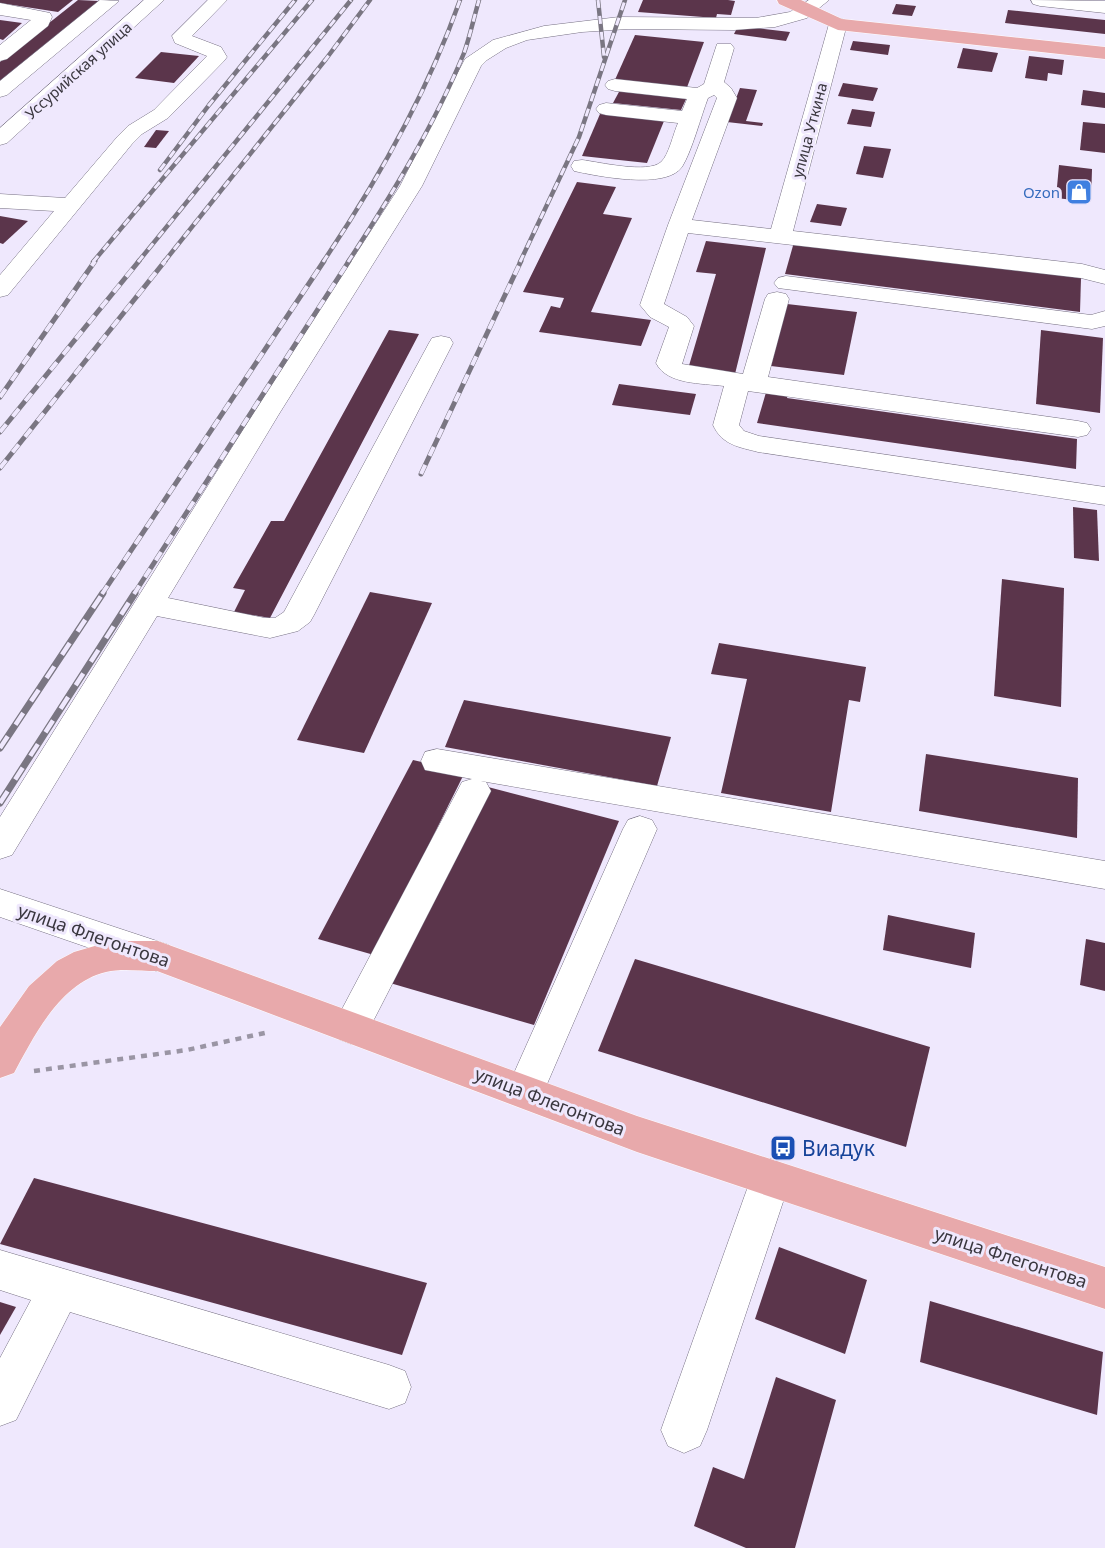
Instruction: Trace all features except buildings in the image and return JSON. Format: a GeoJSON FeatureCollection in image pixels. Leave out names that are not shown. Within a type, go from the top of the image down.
{"type":"FeatureCollection","features":[{"type":"Feature","properties":{"kind":"main road"},"geometry":{"type":"LineString","coordinates":[[786,0],[814,5],[838,24],[1105,53]]}},
{"type":"Feature","properties":{"kind":"main road"},"geometry":{"type":"LineString","coordinates":[[14,1066],[29,1012],[45,990],[68,972],[108,957],[158,956]]}},
{"type":"Feature","properties":{"kind":"main road","name":"улица Флегонтова"},"geometry":{"type":"LineString","coordinates":[[158,956],[637,1134],[1105,1288]]}},
{"type":"Feature","properties":{"kind":"street","name":"Уссурийская улица"},"geometry":{"type":"LineString","coordinates":[[1,137],[155,0]]}},
{"type":"Feature","properties":{"kind":"street"},"geometry":{"type":"LineString","coordinates":[[0,290],[124,140],[135,130],[161,114],[217,57],[214,51],[189,44],[182,39],[182,36],[218,0]]}},
{"type":"Feature","properties":{"kind":"street"},"geometry":{"type":"LineString","coordinates":[[1040,0],[1105,7]]}},
{"type":"Feature","properties":{"kind":"street"},"geometry":{"type":"LineString","coordinates":[[0,91],[110,1]]}},
{"type":"Feature","properties":{"kind":"street"},"geometry":{"type":"LineString","coordinates":[[0,846],[266,414],[411,186],[477,57],[507,41],[542,31],[619,23],[766,21],[792,17],[814,5]]}},
{"type":"Feature","properties":{"kind":"street"},"geometry":{"type":"LineString","coordinates":[[0,9],[43,17],[41,22],[1,53]]}},
{"type":"Feature","properties":{"kind":"street","name":"улица Уткина"},"geometry":{"type":"LineString","coordinates":[[780,236],[838,24]]}},
{"type":"Feature","properties":{"kind":"street"},"geometry":{"type":"LineString","coordinates":[[582,166],[647,173],[664,171],[672,165],[688,118],[714,82],[724,48]]}},
{"type":"Feature","properties":{"kind":"street"},"geometry":{"type":"LineString","coordinates":[[615,86],[707,90],[724,92],[728,98],[679,225],[652,305],[658,312],[678,321],[682,326],[669,363],[672,369],[684,374],[1077,429]]}},
{"type":"Feature","properties":{"kind":"street"},"geometry":{"type":"LineString","coordinates":[[606,109],[688,118]]}},
{"type":"Feature","properties":{"kind":"street"},"geometry":{"type":"LineString","coordinates":[[0,201],[69,205]]}},
{"type":"Feature","properties":{"kind":"street"},"geometry":{"type":"LineString","coordinates":[[679,225],[1082,271],[1105,276]]}},
{"type":"Feature","properties":{"kind":"street"},"geometry":{"type":"LineString","coordinates":[[1105,318],[1092,322],[781,291],[726,425],[728,432],[735,438],[758,444],[1105,496]]}},
{"type":"Feature","properties":{"kind":"street"},"geometry":{"type":"LineString","coordinates":[[150,604],[265,628],[279,629],[290,624],[299,615],[441,343]]}},
{"type":"Feature","properties":{"kind":"street"},"geometry":{"type":"LineString","coordinates":[[437,761],[1105,875]]}},
{"type":"Feature","properties":{"kind":"street"},"geometry":{"type":"LineString","coordinates":[[351,1028],[474,791]]}},
{"type":"Feature","properties":{"kind":"street"},"geometry":{"type":"LineString","coordinates":[[525,1091],[640,829]]}},
{"type":"Feature","properties":{"kind":"street","name":"улица Флегонтова"},"geometry":{"type":"LineString","coordinates":[[0,903],[158,956]]}},
{"type":"Feature","properties":{"kind":"street"},"geometry":{"type":"LineString","coordinates":[[684,1430],[771,1178]]}},
{"type":"Feature","properties":{"kind":"street"},"geometry":{"type":"LineString","coordinates":[[0,1270],[389,1387]]}},
{"type":"Feature","properties":{"kind":"street"},"geometry":{"type":"LineString","coordinates":[[0,1404],[60,1288]]}},
{"type":"Feature","properties":{"kind":"path"},"geometry":{"type":"LineString","coordinates":[[14,1066],[187,1050],[271,1032]]}},
{"type":"Feature","properties":{"kind":"railway"},"geometry":{"type":"LineString","coordinates":[[160,170],[209,105],[295,0]]}},
{"type":"Feature","properties":{"kind":"railway"},"geometry":{"type":"LineString","coordinates":[[93,262],[312,0]]}},
{"type":"Feature","properties":{"kind":"railway"},"geometry":{"type":"LineString","coordinates":[[138,262],[351,0]]}},
{"type":"Feature","properties":{"kind":"railway"},"geometry":{"type":"LineString","coordinates":[[164,262],[326,59],[370,0]]}},
{"type":"Feature","properties":{"kind":"railway"},"geometry":{"type":"LineString","coordinates":[[323,262],[363,200],[400,136],[417,103],[460,0]]}},
{"type":"Feature","properties":{"kind":"railway"},"geometry":{"type":"LineString","coordinates":[[348,262],[396,186],[439,107],[464,53],[479,0]]}},
{"type":"Feature","properties":{"kind":"railway"},"geometry":{"type":"LineString","coordinates":[[598,0],[604,57]]}},
{"type":"Feature","properties":{"kind":"railway"},"geometry":{"type":"LineString","coordinates":[[520,262],[579,137],[625,0]]}},
{"type":"Feature","properties":{"kind":"railway"},"geometry":{"type":"LineString","coordinates":[[0,397],[95,261]]}},
{"type":"Feature","properties":{"kind":"railway"},"geometry":{"type":"LineString","coordinates":[[0,432],[139,261]]}},
{"type":"Feature","properties":{"kind":"railway"},"geometry":{"type":"LineString","coordinates":[[0,468],[165,261]]}},
{"type":"Feature","properties":{"kind":"railway"},"geometry":{"type":"LineString","coordinates":[[102,594],[324,261]]}},
{"type":"Feature","properties":{"kind":"railway"},"geometry":{"type":"LineString","coordinates":[[134,594],[349,261]]}},
{"type":"Feature","properties":{"kind":"railway"},"geometry":{"type":"LineString","coordinates":[[421,474],[521,261]]}},
{"type":"Feature","properties":{"kind":"railway"},"geometry":{"type":"LineString","coordinates":[[0,748],[103,593]]}},
{"type":"Feature","properties":{"kind":"railway"},"geometry":{"type":"LineString","coordinates":[[0,803],[135,593]]}},
{"type":"Feature","properties":{"kind":"place","name":"Ozon"},"geometry":{"type":"Point","coordinates":[1079,192]}},
{"type":"Feature","properties":{"kind":"place","name":"Виадук"},"geometry":{"type":"Point","coordinates":[783,1148]}}]}
